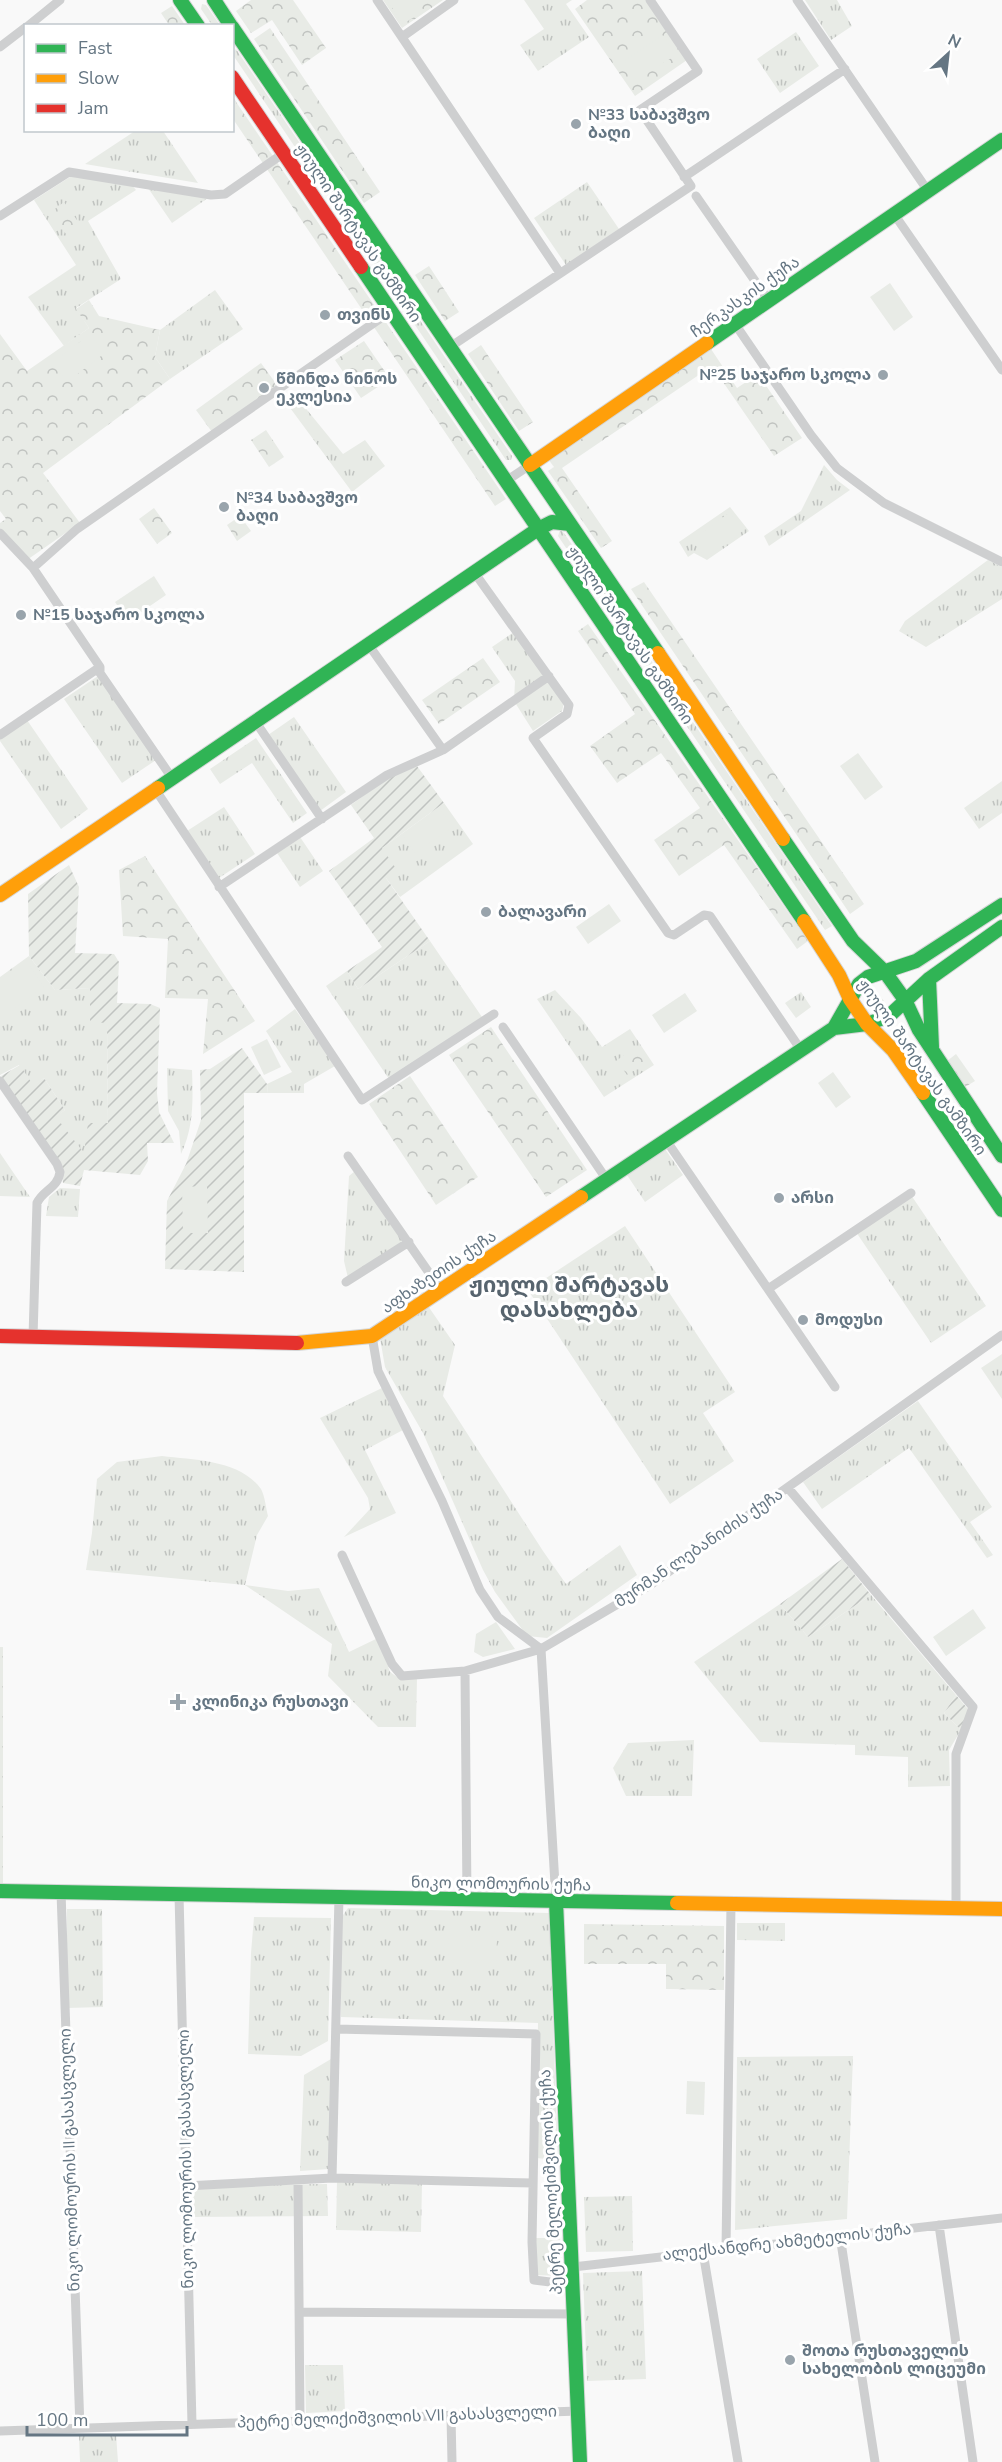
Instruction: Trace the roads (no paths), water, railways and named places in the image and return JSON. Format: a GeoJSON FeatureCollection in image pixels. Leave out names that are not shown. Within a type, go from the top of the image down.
{"type":"FeatureCollection","features":[{"type":"Feature","properties":{"kind":"street"},"geometry":{"type":"LineString","coordinates":[[180,0],[197,24]]}},
{"type":"Feature","properties":{"kind":"street","name":"ჟიული შარტავას გამზირი"},"geometry":{"type":"LineString","coordinates":[[214,0],[231,24]]}},
{"type":"Feature","properties":{"kind":"street"},"geometry":{"type":"LineString","coordinates":[[377,0],[560,273]]}},
{"type":"Feature","properties":{"kind":"street"},"geometry":{"type":"LineString","coordinates":[[402,37],[454,0]]}},
{"type":"Feature","properties":{"kind":"street"},"geometry":{"type":"LineString","coordinates":[[450,347],[690,186],[640,110],[698,71],[650,0]]}},
{"type":"Feature","properties":{"kind":"street"},"geometry":{"type":"LineString","coordinates":[[797,0],[928,191]]}},
{"type":"Feature","properties":{"kind":"street"},"geometry":{"type":"LineString","coordinates":[[30,24],[60,1]]}},
{"type":"Feature","properties":{"kind":"street"},"geometry":{"type":"LineString","coordinates":[[0,47],[24,28]]}},
{"type":"Feature","properties":{"kind":"street","name":"ჟიული შარტავას გამზირი"},"geometry":{"type":"LineString","coordinates":[[234,29],[853,941],[885,972],[905,1000],[919,1030],[1002,1156]]}},
{"type":"Feature","properties":{"kind":"street"},"geometry":{"type":"LineString","coordinates":[[684,177],[845,69]]}},
{"type":"Feature","properties":{"kind":"street","name":"ჟიული შარტავას გამზირი"},"geometry":{"type":"LineString","coordinates":[[234,80],[830,961],[850,999],[867,1024],[893,1050],[1002,1210]]}},
{"type":"Feature","properties":{"kind":"street","name":"ჩერკასკის ქუჩა"},"geometry":{"type":"LineString","coordinates":[[506,482],[1002,140]]}},
{"type":"Feature","properties":{"kind":"street"},"geometry":{"type":"LineString","coordinates":[[0,216],[69,172],[218,195],[225,194],[284,153]]}},
{"type":"Feature","properties":{"kind":"street"},"geometry":{"type":"LineString","coordinates":[[696,196],[768,301]]}},
{"type":"Feature","properties":{"kind":"street"},"geometry":{"type":"LineString","coordinates":[[894,214],[1002,370]]}},
{"type":"Feature","properties":{"kind":"street"},"geometry":{"type":"LineString","coordinates":[[33,568],[77,529],[391,311]]}},
{"type":"Feature","properties":{"kind":"street"},"geometry":{"type":"LineString","coordinates":[[735,324],[811,435],[837,468],[884,503],[1002,562]]}},
{"type":"Feature","properties":{"kind":"street"},"geometry":{"type":"LineString","coordinates":[[538,529],[549,516],[552,498]]}},
{"type":"Feature","properties":{"kind":"street"},"geometry":{"type":"LineString","coordinates":[[0,895],[538,529],[552,522],[570,524]]}},
{"type":"Feature","properties":{"kind":"street"},"geometry":{"type":"LineString","coordinates":[[0,532],[33,568],[100,667],[99,673],[172,778]]}},
{"type":"Feature","properties":{"kind":"street"},"geometry":{"type":"LineString","coordinates":[[474,572],[569,705],[570,710],[567,714],[533,738],[668,933],[674,935],[704,915],[710,916],[801,1050]]}},
{"type":"Feature","properties":{"kind":"street"},"geometry":{"type":"LineString","coordinates":[[368,644],[443,750]]}},
{"type":"Feature","properties":{"kind":"street"},"geometry":{"type":"LineString","coordinates":[[0,735],[100,667]]}},
{"type":"Feature","properties":{"kind":"street"},"geometry":{"type":"LineString","coordinates":[[219,887],[387,775],[443,750],[549,676]]}},
{"type":"Feature","properties":{"kind":"street"},"geometry":{"type":"LineString","coordinates":[[255,722],[322,819]]}},
{"type":"Feature","properties":{"kind":"street"},"geometry":{"type":"LineString","coordinates":[[155,789],[362,1100],[494,1014]]}},
{"type":"Feature","properties":{"kind":"street"},"geometry":{"type":"LineString","coordinates":[[850,999],[859,984],[868,977],[916,961],[1002,905]]}},
{"type":"Feature","properties":{"kind":"street"},"geometry":{"type":"LineString","coordinates":[[867,1024],[889,1016],[929,979],[1002,927]]}},
{"type":"Feature","properties":{"kind":"street"},"geometry":{"type":"LineString","coordinates":[[929,979],[932,1050]]}},
{"type":"Feature","properties":{"kind":"street","name":"აფხაზეთის ქუჩა"},"geometry":{"type":"LineString","coordinates":[[834,1028],[850,999]]}},
{"type":"Feature","properties":{"kind":"street","name":"აფხაზეთის ქუჩა"},"geometry":{"type":"LineString","coordinates":[[0,1336],[305,1343],[372,1336],[834,1028],[867,1024]]}},
{"type":"Feature","properties":{"kind":"street"},"geometry":{"type":"LineString","coordinates":[[503,1027],[607,1180]]}},
{"type":"Feature","properties":{"kind":"street"},"geometry":{"type":"LineString","coordinates":[[0,1081],[57,1164],[60,1172],[55,1186],[40,1197],[37,1203],[33,1337]]}},
{"type":"Feature","properties":{"kind":"street"},"geometry":{"type":"LineString","coordinates":[[666,1140],[835,1387]]}},
{"type":"Feature","properties":{"kind":"street"},"geometry":{"type":"LineString","coordinates":[[348,1156],[441,1290]]}},
{"type":"Feature","properties":{"kind":"street"},"geometry":{"type":"LineString","coordinates":[[768,1288],[911,1193]]}},
{"type":"Feature","properties":{"kind":"street"},"geometry":{"type":"LineString","coordinates":[[346,1282],[409,1242]]}},
{"type":"Feature","properties":{"kind":"street","name":"მურმან ლებანიძის ქუჩა"},"geometry":{"type":"LineString","coordinates":[[342,1555],[398,1673],[408,1677],[465,1671],[541,1649],[650,1585],[1002,1335]]}},
{"type":"Feature","properties":{"kind":"street"},"geometry":{"type":"LineString","coordinates":[[372,1336],[378,1371],[442,1501],[480,1590],[498,1617],[541,1649],[556,1901]]}},
{"type":"Feature","properties":{"kind":"street"},"geometry":{"type":"LineString","coordinates":[[788,1488],[973,1707],[956,1754],[956,1908]]}},
{"type":"Feature","properties":{"kind":"street"},"geometry":{"type":"LineString","coordinates":[[465,1671],[467,1899]]}},
{"type":"Feature","properties":{"kind":"street","name":"ნიკო ლომოურის ქუჩა"},"geometry":{"type":"LineString","coordinates":[[0,1891],[1002,1909]]}},
{"type":"Feature","properties":{"kind":"street","name":"ნიკო ლომოურის II გასასვლელი"},"geometry":{"type":"LineString","coordinates":[[61,1892],[80,2428]]}},
{"type":"Feature","properties":{"kind":"street","name":"ნიკო ლომოურის I გასასვლელი"},"geometry":{"type":"LineString","coordinates":[[179,1894],[192,2424]]}},
{"type":"Feature","properties":{"kind":"street"},"geometry":{"type":"LineString","coordinates":[[332,2178],[339,1897]]}},
{"type":"Feature","properties":{"kind":"street","name":"პეტრე მელიქიშვილის ქუჩა"},"geometry":{"type":"LineString","coordinates":[[556,1901],[580,2462]]}},
{"type":"Feature","properties":{"kind":"street"},"geometry":{"type":"LineString","coordinates":[[726,2249],[731,1904]]}},
{"type":"Feature","properties":{"kind":"street"},"geometry":{"type":"LineString","coordinates":[[336,2029],[536,2034],[534,2280],[574,2285]]}},
{"type":"Feature","properties":{"kind":"street"},"geometry":{"type":"LineString","coordinates":[[186,2186],[332,2178],[533,2183]]}},
{"type":"Feature","properties":{"kind":"street"},"geometry":{"type":"LineString","coordinates":[[298,2180],[300,2421]]}},
{"type":"Feature","properties":{"kind":"street","name":"ალექსანდრე ახმეტელის ქუჩა"},"geometry":{"type":"LineString","coordinates":[[573,2267],[1002,2218]]}},
{"type":"Feature","properties":{"kind":"street"},"geometry":{"type":"LineString","coordinates":[[939,2225],[974,2462]]}},
{"type":"Feature","properties":{"kind":"street"},"geometry":{"type":"LineString","coordinates":[[840,2236],[875,2462]]}},
{"type":"Feature","properties":{"kind":"street"},"geometry":{"type":"LineString","coordinates":[[703,2252],[738,2462]]}},
{"type":"Feature","properties":{"kind":"street"},"geometry":{"type":"LineString","coordinates":[[299,2312],[575,2314]]}},
{"type":"Feature","properties":{"kind":"street","name":"პეტრე მელიქიშვილის VII გასასვლელი"},"geometry":{"type":"LineString","coordinates":[[0,2431],[578,2411]]}},
{"type":"Feature","properties":{"kind":"street"},"geometry":{"type":"LineString","coordinates":[[452,2416],[452,2462]]}},
{"type":"Feature","properties":{"kind":"place","name":"№33 საბავშვო ბაღი"},"geometry":{"type":"Point","coordinates":[576,124]}},
{"type":"Feature","properties":{"kind":"place","name":"თვინს"},"geometry":{"type":"Point","coordinates":[325,315]}},
{"type":"Feature","properties":{"kind":"place","name":"№25 საჯარო სკოლა"},"geometry":{"type":"Point","coordinates":[883,375]}},
{"type":"Feature","properties":{"kind":"place","name":"წმინდა ნინოს ეკლესია"},"geometry":{"type":"Point","coordinates":[264,388]}},
{"type":"Feature","properties":{"kind":"place","name":"№34 საბავშვო ბაღი"},"geometry":{"type":"Point","coordinates":[224,507]}},
{"type":"Feature","properties":{"kind":"place","name":"№15 საჯარო სკოლა"},"geometry":{"type":"Point","coordinates":[21,615]}},
{"type":"Feature","properties":{"kind":"place","name":"ბალავარი"},"geometry":{"type":"Point","coordinates":[486,912]}},
{"type":"Feature","properties":{"kind":"place","name":"არსი"},"geometry":{"type":"Point","coordinates":[779,1198]}},
{"type":"Feature","properties":{"kind":"place","name":"მოდუსი"},"geometry":{"type":"Point","coordinates":[803,1320]}},
{"type":"Feature","properties":{"kind":"place","name":"კლინიკა რუსთავი"},"geometry":{"type":"Point","coordinates":[178,1702]}},
{"type":"Feature","properties":{"kind":"place","name":"შოთა რუსთაველის სახელობის ლიცეუმი"},"geometry":{"type":"Point","coordinates":[790,2360]}},
{"type":"Feature","properties":{"kind":"district","name":"ჟიული შარტავას დასახლება"},"geometry":{"type":"Point","coordinates":[569,1298]}}]}
